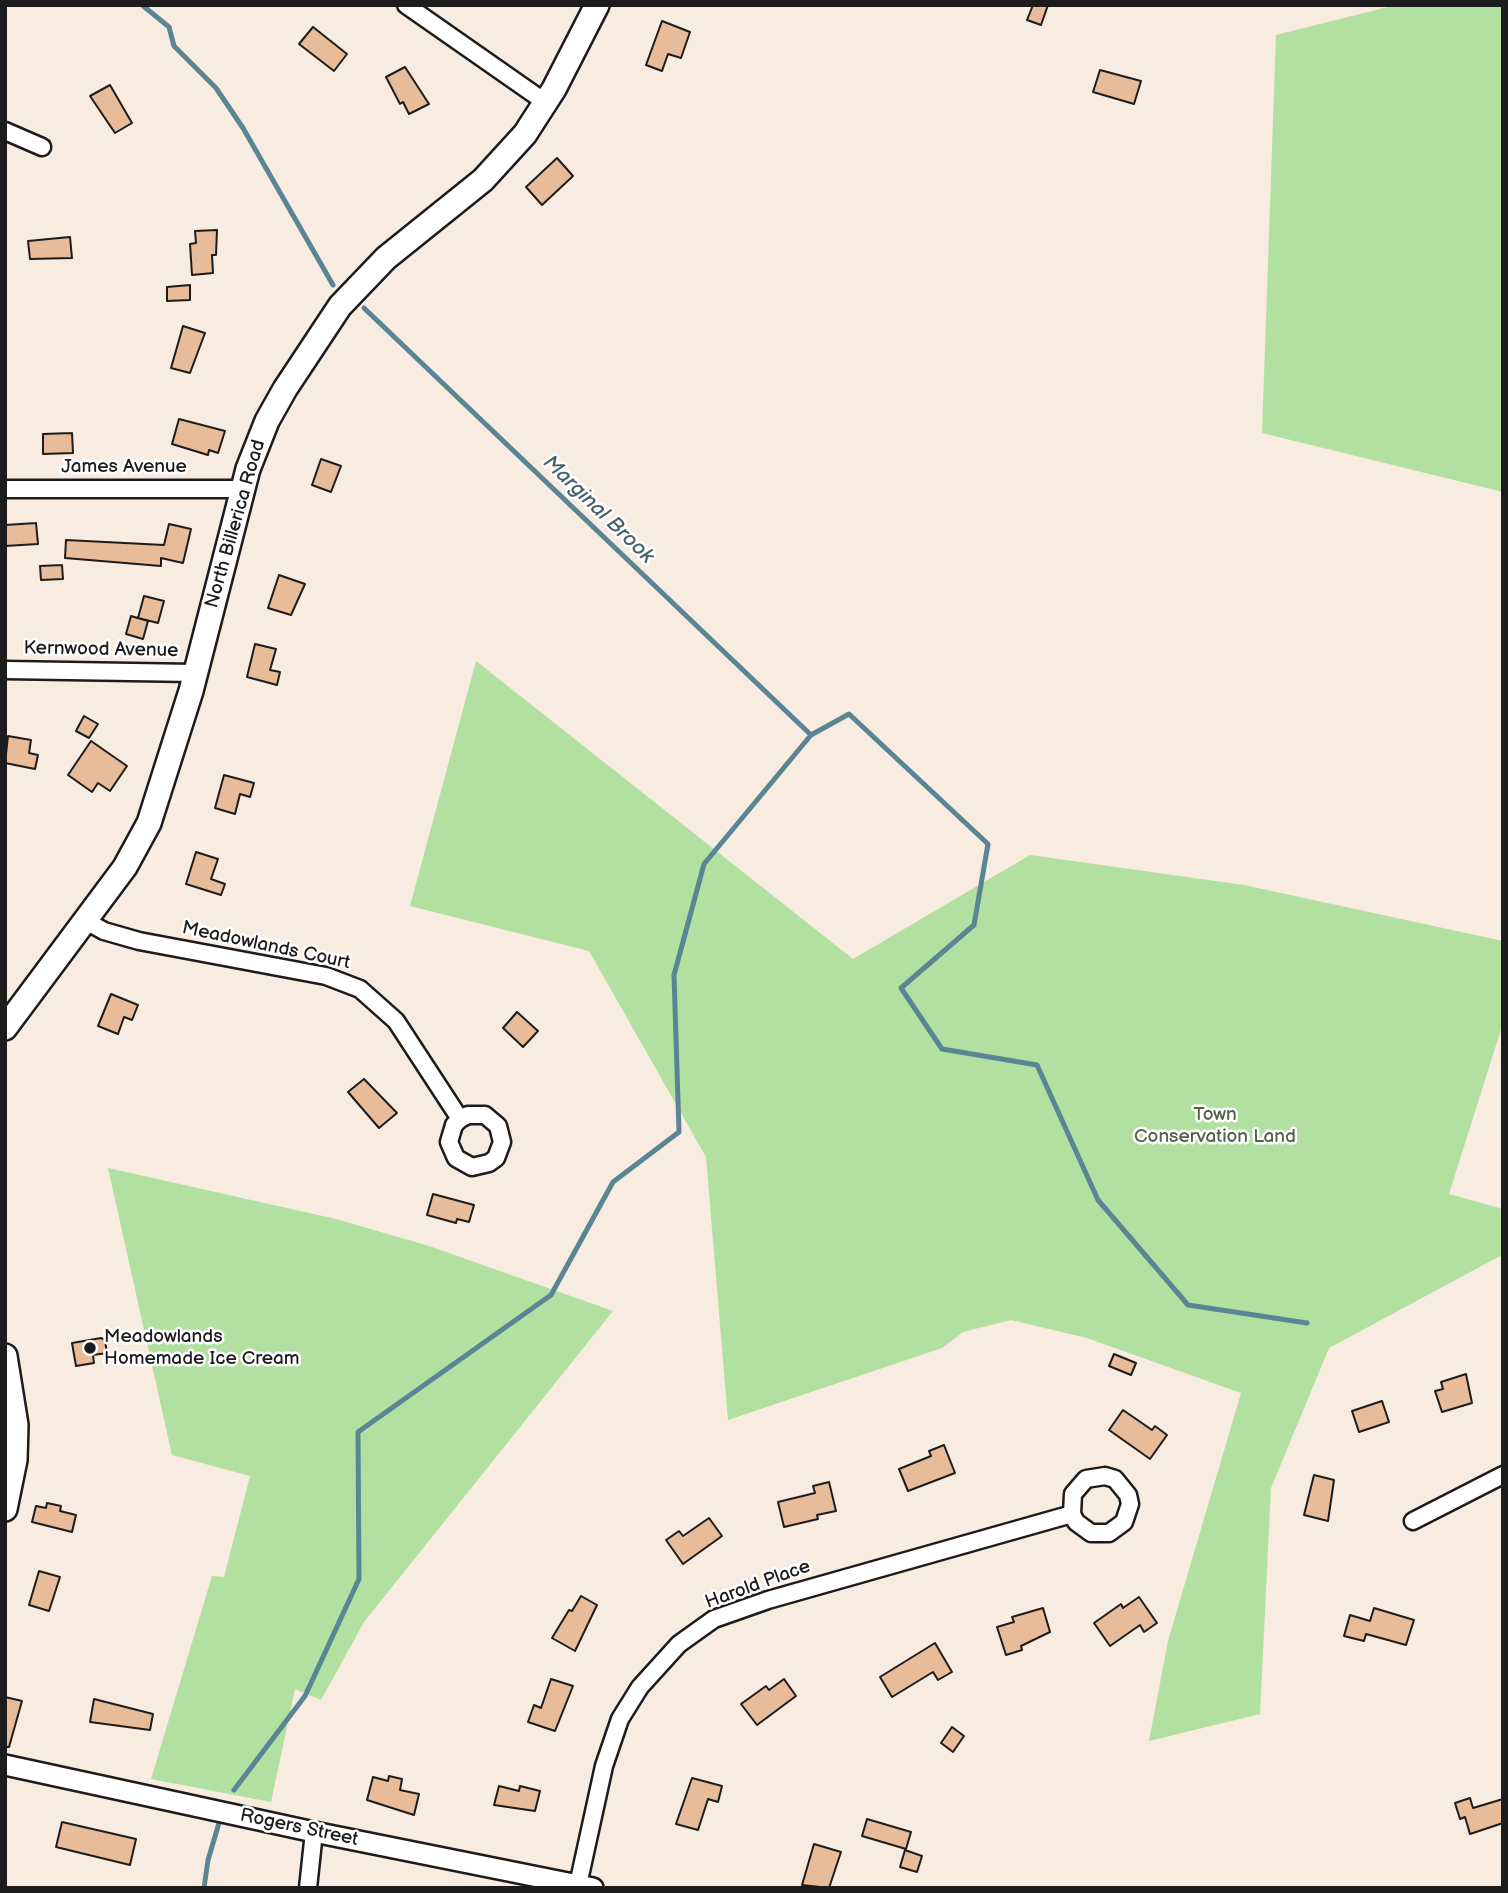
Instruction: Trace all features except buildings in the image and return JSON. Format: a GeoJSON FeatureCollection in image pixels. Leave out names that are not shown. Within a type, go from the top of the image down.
{"type":"FeatureCollection","features":[{"type":"Feature","properties":{"kind":"main road","name":"North Billerica Road"},"geometry":{"type":"LineString","coordinates":[[5,1028],[125,867],[149,823],[195,673],[242,489],[267,421],[325,325],[386,258],[483,180],[524,134],[545,102],[597,5]]}},
{"type":"Feature","properties":{"kind":"main road"},"geometry":{"type":"LineString","coordinates":[[5,1356],[16,1426],[15,1460],[5,1509]]}},
{"type":"Feature","properties":{"kind":"street"},"geometry":{"type":"LineString","coordinates":[[406,5],[545,102]]}},
{"type":"Feature","properties":{"kind":"street"},"geometry":{"type":"LineString","coordinates":[[5,131],[42,147]]}},
{"type":"Feature","properties":{"kind":"street","name":"James Avenue"},"geometry":{"type":"LineString","coordinates":[[5,489],[242,489]]}},
{"type":"Feature","properties":{"kind":"street","name":"Kernwood Avenue"},"geometry":{"type":"LineString","coordinates":[[5,670],[195,673]]}},
{"type":"Feature","properties":{"kind":"street","name":"Meadowlands Court"},"geometry":{"type":"LineString","coordinates":[[86,920],[104,931],[139,941],[326,976],[360,989],[396,1021],[460,1119]]}},
{"type":"Feature","properties":{"kind":"street"},"geometry":{"type":"LineString","coordinates":[[1413,1521],[1503,1475]]}},
{"type":"Feature","properties":{"kind":"street","name":"Harold Place"},"geometry":{"type":"LineString","coordinates":[[586,1886],[604,1766],[620,1719],[640,1687],[663,1658],[679,1644],[714,1619],[768,1600],[1072,1514]]}},
{"type":"Feature","properties":{"kind":"street","name":"Rogers Street"},"geometry":{"type":"LineString","coordinates":[[5,1765],[314,1832],[586,1886]]}},
{"type":"Feature","properties":{"kind":"street"},"geometry":{"type":"LineString","coordinates":[[308,1888],[314,1832]]}},
{"type":"Feature","properties":{"kind":"green space"},"geometry":{"type":"Polygon","coordinates":[[[1396,5],[1503,5],[1503,492],[1262,433],[1276,35],[1396,5]]]}},
{"type":"Feature","properties":{"kind":"green space","name":"Town Conservation Land"},"geometry":{"type":"Polygon","coordinates":[[[476,661],[853,959],[1030,855],[1244,885],[1503,941],[1503,1023],[1449,1194],[1503,1209],[1503,1261],[1500,1256],[1329,1348],[1271,1488],[1260,1714],[1149,1741],[1168,1641],[1241,1393],[1087,1338],[1011,1320],[963,1332],[942,1348],[728,1420],[706,1157],[589,951],[410,906],[476,661]]]}},
{"type":"Feature","properties":{"kind":"green space"},"geometry":{"type":"Polygon","coordinates":[[[108,1168],[336,1219],[429,1246],[613,1311],[364,1622],[321,1700],[295,1689],[271,1802],[151,1779],[212,1576],[224,1577],[250,1476],[172,1455],[108,1168]]]}},
{"type":"Feature","properties":{"kind":"waterway","name":"Marginal Brook"},"geometry":{"type":"LineString","coordinates":[[142,5],[169,27],[174,46],[216,88],[243,128],[333,285]]}},
{"type":"Feature","properties":{"kind":"waterway","name":"Marginal Brook"},"geometry":{"type":"LineString","coordinates":[[364,308],[811,735]]}},
{"type":"Feature","properties":{"kind":"waterway"},"geometry":{"type":"LineString","coordinates":[[234,1790],[305,1696],[359,1579],[358,1432],[551,1295],[613,1182],[679,1132],[674,975],[704,864],[811,735],[849,714],[988,844],[974,925],[901,988],[942,1049],[1037,1065],[1098,1200],[1188,1305],[1307,1323]]}},
{"type":"Feature","properties":{"kind":"waterway"},"geometry":{"type":"LineString","coordinates":[[204,1888],[208,1860],[219,1823]]}},
{"type":"Feature","properties":{"kind":"place","name":"Meadowlands Homemade Ice Cream"},"geometry":{"type":"Point","coordinates":[90,1348]}}]}
